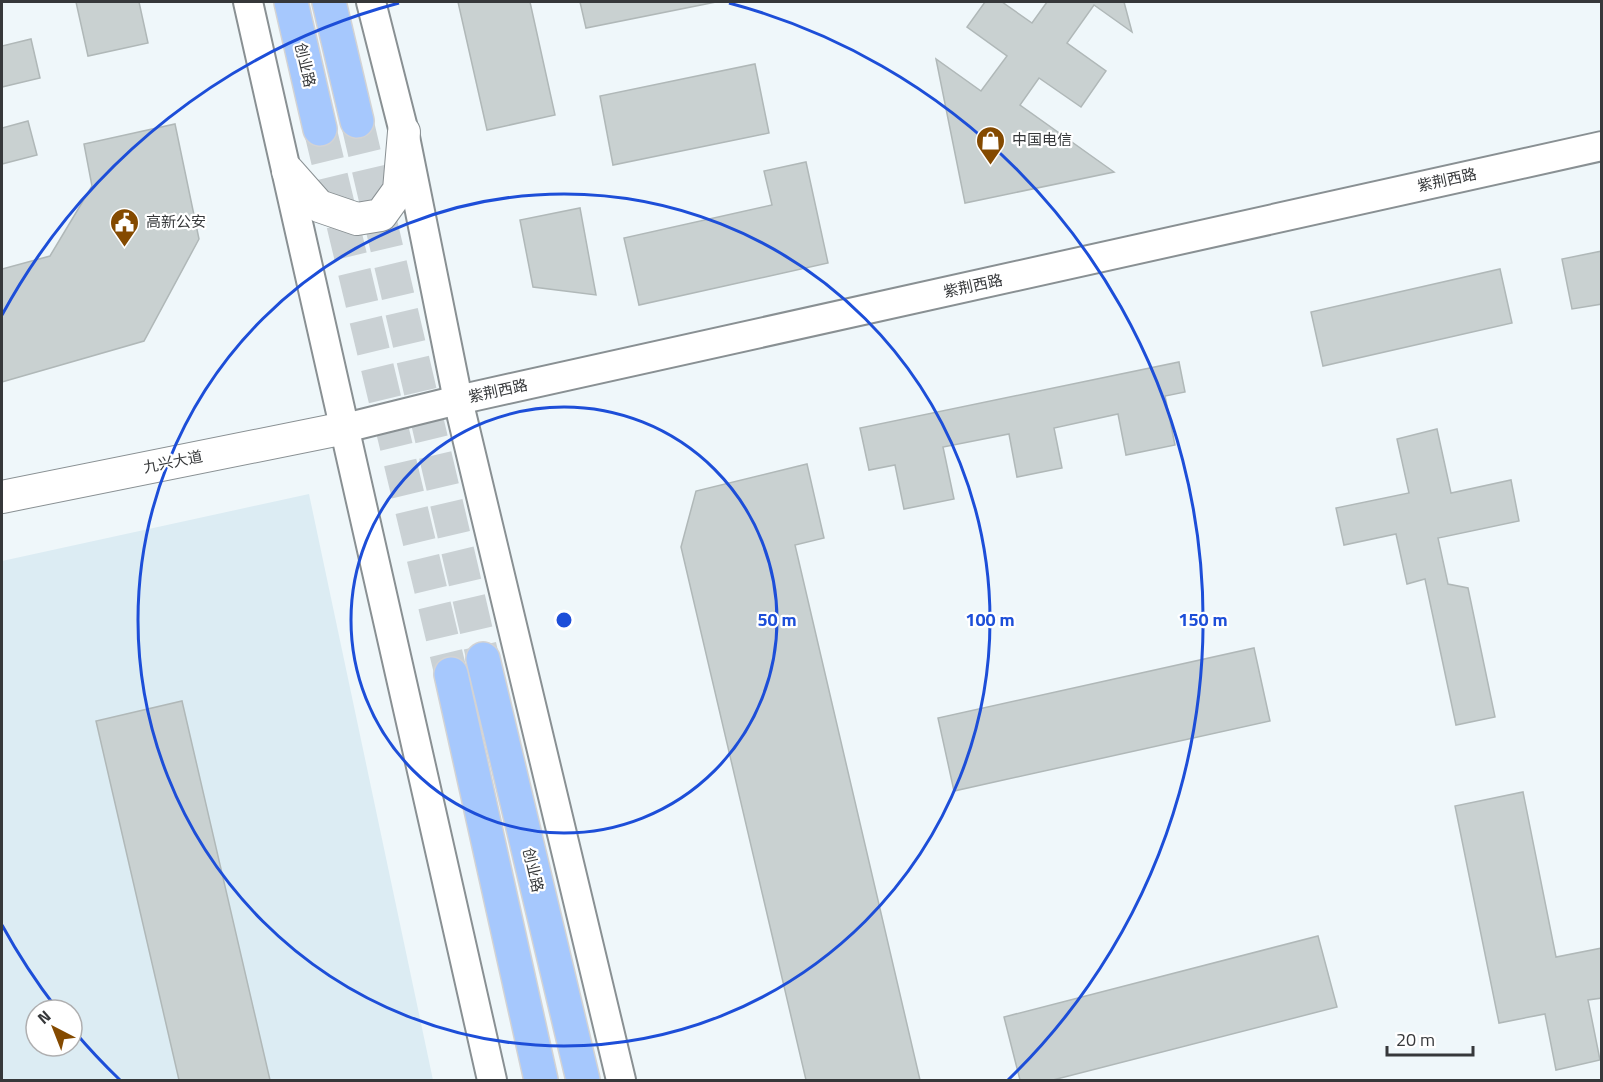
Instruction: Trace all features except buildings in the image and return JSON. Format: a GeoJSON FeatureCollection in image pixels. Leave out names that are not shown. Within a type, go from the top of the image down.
{"type":"FeatureCollection","features":[{"type":"Feature","properties":{"kind":"main road","name":"创业路"},"geometry":{"type":"LineString","coordinates":[[291,2],[320,129]]}},
{"type":"Feature","properties":{"kind":"main road"},"geometry":{"type":"LineString","coordinates":[[329,2],[357,121]]}},
{"type":"Feature","properties":{"kind":"main road"},"geometry":{"type":"LineString","coordinates":[[288,171],[319,206],[357,219],[381,215],[399,190],[404,132]]}},
{"type":"Feature","properties":{"kind":"main road","name":"九兴大道"},"geometry":{"type":"LineString","coordinates":[[2,497],[345,428]]}},
{"type":"Feature","properties":{"kind":"main road","name":"创业路"},"geometry":{"type":"LineString","coordinates":[[483,659],[582,1080]]}},
{"type":"Feature","properties":{"kind":"main road"},"geometry":{"type":"LineString","coordinates":[[451,674],[541,1080]]}},
{"type":"Feature","properties":{"kind":"street"},"geometry":{"type":"LineString","coordinates":[[248,2],[492,1080]]}},
{"type":"Feature","properties":{"kind":"street"},"geometry":{"type":"LineString","coordinates":[[371,2],[404,132],[458,400],[621,1080]]}},
{"type":"Feature","properties":{"kind":"street","name":"紫荆西路"},"geometry":{"type":"LineString","coordinates":[[345,428],[458,400],[1602,146]]}},
{"type":"Feature","properties":{"kind":"shaded area"},"geometry":{"type":"Polygon","coordinates":[[[309,494],[433,1080],[2,1080],[2,561],[309,494]]]}},
{"type":"Feature","properties":{"kind":"tunnel"},"geometry":{"type":"LineString","coordinates":[[357,121],[483,659]]}},
{"type":"Feature","properties":{"kind":"tunnel"},"geometry":{"type":"LineString","coordinates":[[320,129],[451,674]]}},
{"type":"Feature","properties":{"kind":"place","name":"中国电信"},"geometry":{"type":"Point","coordinates":[991,166]}},
{"type":"Feature","properties":{"kind":"place","name":"高新公安"},"geometry":{"type":"Point","coordinates":[125,248]}}]}
